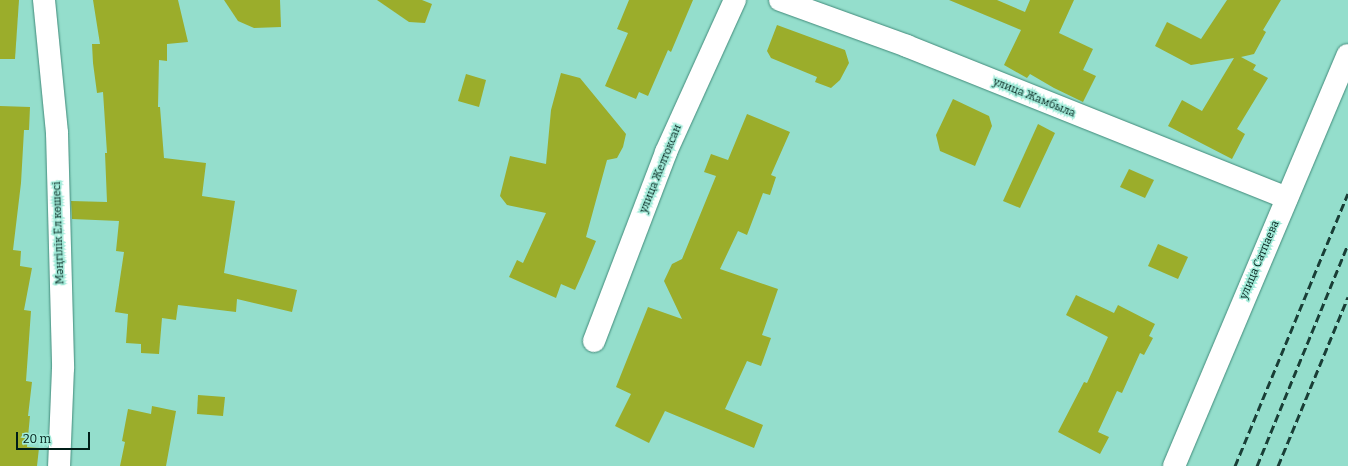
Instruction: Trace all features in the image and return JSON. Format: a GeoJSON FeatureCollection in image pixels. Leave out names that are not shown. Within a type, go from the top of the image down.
{"type":"FeatureCollection","features":[{"type":"Feature","properties":{"kind":"street","name":"Мәңгілік Ел көшесі"},"geometry":{"type":"LineString","coordinates":[[44,0],[57,134],[63,368],[59,466]]}},
{"type":"Feature","properties":{"kind":"street","name":"улица Желтоксан"},"geometry":{"type":"LineString","coordinates":[[594,341],[666,152],[735,0]]}},
{"type":"Feature","properties":{"kind":"street","name":"улица Жамбыла"},"geometry":{"type":"LineString","coordinates":[[780,0],[907,46],[1286,198]]}},
{"type":"Feature","properties":{"kind":"street","name":"улица Сатпаева"},"geometry":{"type":"LineString","coordinates":[[1174,466],[1286,198],[1348,55]]}},
{"type":"Feature","properties":{"kind":"building"},"geometry":{"type":"Polygon","coordinates":[[[0,0],[19,0],[15,59],[0,59],[0,0]]]}},
{"type":"Feature","properties":{"kind":"building"},"geometry":{"type":"Polygon","coordinates":[[[93,0],[178,0],[188,42],[167,44],[167,61],[159,60],[158,107],[160,107],[164,158],[206,163],[202,196],[235,201],[224,273],[297,290],[292,312],[237,299],[236,312],[178,305],[176,320],[162,318],[159,354],[141,353],[141,344],[126,343],[128,314],[115,312],[124,252],[116,251],[119,221],[72,219],[71,201],[107,202],[105,153],[107,153],[103,92],[97,93],[93,63],[92,44],[100,44],[93,0]]]}},
{"type":"Feature","properties":{"kind":"building"},"geometry":{"type":"Polygon","coordinates":[[[224,0],[280,0],[281,27],[254,28],[238,21],[224,0]]]}},
{"type":"Feature","properties":{"kind":"building"},"geometry":{"type":"Polygon","coordinates":[[[377,0],[422,0],[432,4],[425,23],[409,22],[377,0]]]}},
{"type":"Feature","properties":{"kind":"building"},"geometry":{"type":"Polygon","coordinates":[[[629,0],[693,0],[671,52],[668,50],[648,96],[639,92],[636,99],[605,86],[628,33],[617,29],[629,0]]]}},
{"type":"Feature","properties":{"kind":"building"},"geometry":{"type":"Polygon","coordinates":[[[949,0],[997,0],[1025,12],[1030,0],[1074,0],[1059,33],[1093,49],[1083,70],[1096,76],[1083,102],[1030,74],[1027,78],[1004,65],[1021,30],[949,0]]]}},
{"type":"Feature","properties":{"kind":"building"},"geometry":{"type":"Polygon","coordinates":[[[1227,0],[1281,0],[1263,30],[1266,32],[1254,54],[1241,57],[1256,65],[1253,70],[1268,78],[1237,129],[1245,134],[1232,159],[1168,126],[1182,100],[1202,111],[1234,58],[1191,65],[1155,46],[1167,22],[1201,39],[1227,0]]]}},
{"type":"Feature","properties":{"kind":"building"},"geometry":{"type":"Polygon","coordinates":[[[777,25],[845,50],[849,63],[840,80],[831,88],[815,82],[817,77],[771,58],[767,51],[777,25]]]}},
{"type":"Feature","properties":{"kind":"building"},"geometry":{"type":"Polygon","coordinates":[[[561,73],[580,78],[626,134],[623,147],[617,158],[607,160],[586,237],[596,241],[584,270],[575,290],[561,284],[556,298],[509,277],[517,260],[523,263],[546,213],[507,205],[500,196],[510,156],[546,164],[551,110],[561,73]]]}},
{"type":"Feature","properties":{"kind":"building"},"geometry":{"type":"Polygon","coordinates":[[[466,74],[486,80],[479,107],[458,101],[466,74]]]}},
{"type":"Feature","properties":{"kind":"building"},"geometry":{"type":"Polygon","coordinates":[[[953,99],[989,116],[992,126],[975,166],[940,151],[936,135],[953,99]]]}},
{"type":"Feature","properties":{"kind":"building"},"geometry":{"type":"Polygon","coordinates":[[[0,106],[30,107],[29,130],[24,130],[21,183],[13,250],[21,251],[20,266],[32,268],[24,310],[31,311],[26,381],[32,382],[28,416],[30,416],[27,447],[39,448],[37,466],[0,466],[0,106]]]}},
{"type":"Feature","properties":{"kind":"building"},"geometry":{"type":"Polygon","coordinates":[[[747,114],[790,132],[771,175],[776,177],[770,195],[763,193],[747,235],[738,231],[720,269],[778,289],[762,335],[771,338],[761,366],[747,361],[725,409],[763,425],[754,448],[665,411],[649,443],[615,426],[631,394],[616,387],[648,307],[682,319],[664,281],[672,264],[682,259],[716,176],[704,172],[711,154],[728,160],[747,114]]]}},
{"type":"Feature","properties":{"kind":"building"},"geometry":{"type":"Polygon","coordinates":[[[1038,124],[1055,133],[1020,208],[1003,201],[1038,124]]]}},
{"type":"Feature","properties":{"kind":"building"},"geometry":{"type":"Polygon","coordinates":[[[1129,169],[1154,180],[1145,198],[1120,187],[1129,169]]]}},
{"type":"Feature","properties":{"kind":"building"},"geometry":{"type":"Polygon","coordinates":[[[1158,244],[1188,257],[1178,279],[1148,266],[1158,244]]]}},
{"type":"Feature","properties":{"kind":"building"},"geometry":{"type":"Polygon","coordinates":[[[1076,295],[1114,313],[1118,305],[1155,324],[1149,336],[1153,338],[1144,355],[1140,353],[1122,393],[1117,391],[1098,432],[1109,437],[1100,454],[1058,432],[1084,382],[1087,383],[1108,337],[1066,315],[1076,295]]]}},
{"type":"Feature","properties":{"kind":"building"},"geometry":{"type":"Polygon","coordinates":[[[198,395],[225,397],[223,416],[197,414],[198,395]]]}},
{"type":"Feature","properties":{"kind":"building"},"geometry":{"type":"Polygon","coordinates":[[[152,406],[176,411],[166,466],[120,466],[125,442],[122,441],[128,409],[151,414],[152,406]]]}},
{"type":"Feature","properties":{"kind":"railway"},"geometry":{"type":"LineString","coordinates":[[1235,466],[1348,193]]}},
{"type":"Feature","properties":{"kind":"railway"},"geometry":{"type":"LineString","coordinates":[[1257,466],[1348,244]]}},
{"type":"Feature","properties":{"kind":"railway"},"geometry":{"type":"LineString","coordinates":[[1278,466],[1348,297]]}}]}
